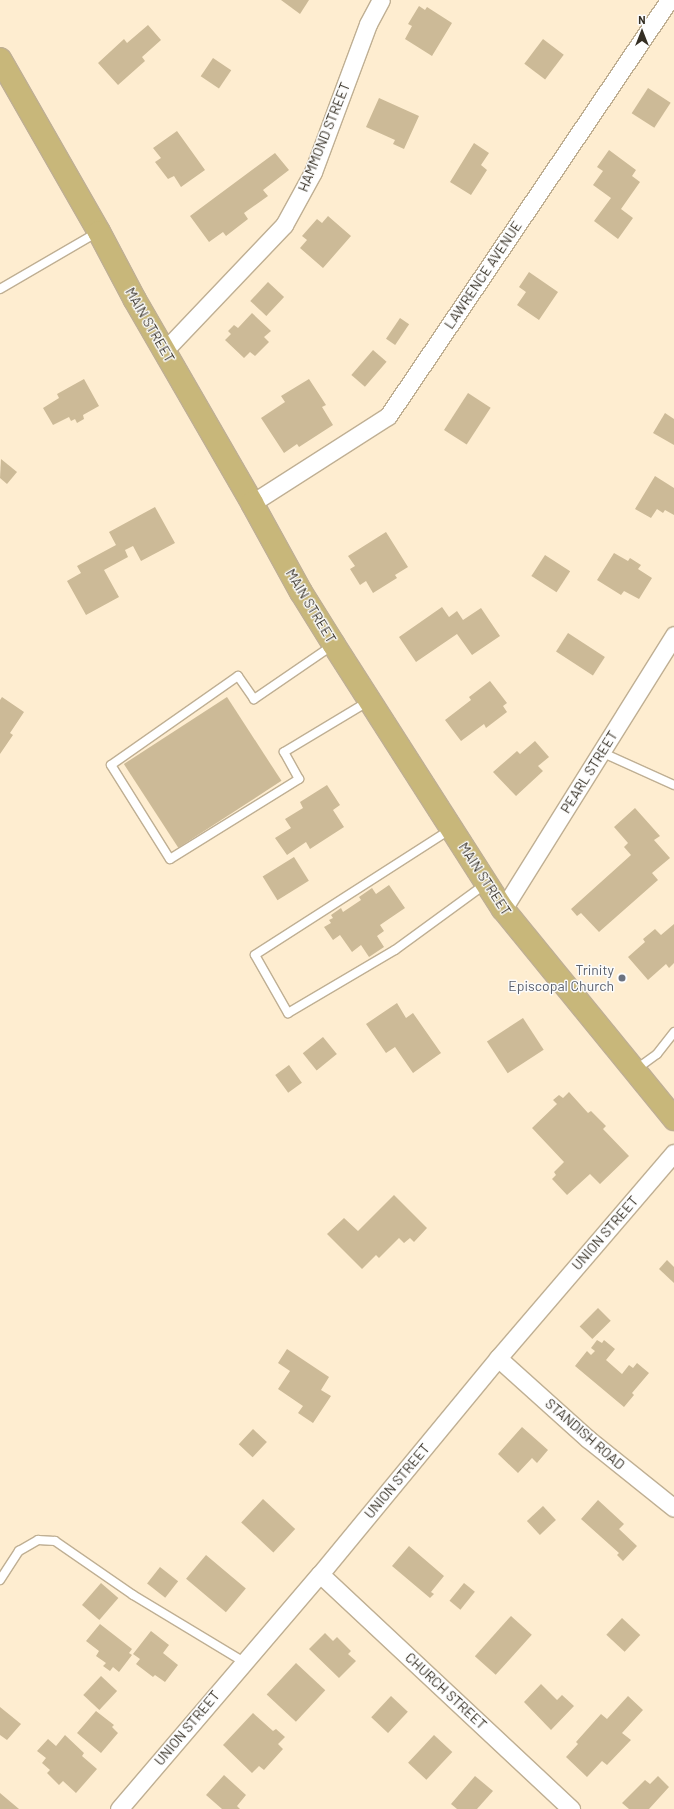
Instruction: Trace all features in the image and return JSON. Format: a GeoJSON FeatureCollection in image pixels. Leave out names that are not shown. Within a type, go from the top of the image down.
{"type":"FeatureCollection","features":[{"type":"Feature","properties":{"kind":"main road","name":"MAIN STREET"},"geometry":{"type":"LineString","coordinates":[[0,59],[99,232],[135,300],[252,503],[300,592],[503,909],[674,1119]]}},
{"type":"Feature","properties":{"kind":"street","name":"HAMMOND STREET"},"geometry":{"type":"LineString","coordinates":[[165,350],[284,225],[313,172],[368,24],[381,0]]}},
{"type":"Feature","properties":{"kind":"street","name":"LAWRENCE AVENUE"},"geometry":{"type":"LineString","coordinates":[[252,503],[388,416],[669,0]]}},
{"type":"Feature","properties":{"kind":"street","name":"PEARL STREET"},"geometry":{"type":"LineString","coordinates":[[503,909],[674,635]]}},
{"type":"Feature","properties":{"kind":"street","name":"UNION STREET"},"geometry":{"type":"LineString","coordinates":[[119,1809],[320,1574],[498,1358],[674,1153]]}},
{"type":"Feature","properties":{"kind":"street","name":"STANDISH ROAD"},"geometry":{"type":"LineString","coordinates":[[498,1358],[588,1439],[674,1508]]}},
{"type":"Feature","properties":{"kind":"street","name":"CHURCH STREET"},"geometry":{"type":"LineString","coordinates":[[320,1574],[571,1809]]}},
{"type":"Feature","properties":{"kind":"lane"},"geometry":{"type":"LineString","coordinates":[[0,289],[99,232]]}},
{"type":"Feature","properties":{"kind":"lane"},"geometry":{"type":"LineString","coordinates":[[334,645],[254,699],[238,676],[112,765],[170,859],[299,779],[284,752],[370,700]]}},
{"type":"Feature","properties":{"kind":"lane"},"geometry":{"type":"LineString","coordinates":[[601,752],[674,785]]}},
{"type":"Feature","properties":{"kind":"lane"},"geometry":{"type":"LineString","coordinates":[[452,829],[255,954],[288,1013],[394,950],[487,883]]}},
{"type":"Feature","properties":{"kind":"lane"},"geometry":{"type":"LineString","coordinates":[[634,1070],[657,1054],[674,1032]]}},
{"type":"Feature","properties":{"kind":"lane"},"geometry":{"type":"LineString","coordinates":[[0,1580],[19,1551],[38,1540],[54,1541],[132,1595],[244,1662]]}},
{"type":"Feature","properties":{"kind":"building"},"geometry":{"type":"Polygon","coordinates":[[[281,0],[309,0],[300,14],[281,0]]]}},
{"type":"Feature","properties":{"kind":"building"},"geometry":{"type":"Polygon","coordinates":[[[419,6],[425,10],[427,7],[452,23],[432,56],[405,39],[412,26],[408,24],[419,6]]]}},
{"type":"Feature","properties":{"kind":"building"},"geometry":{"type":"Polygon","coordinates":[[[148,25],[161,40],[142,57],[145,61],[118,85],[98,63],[124,39],[127,43],[148,25]]]}},
{"type":"Feature","properties":{"kind":"building"},"geometry":{"type":"Polygon","coordinates":[[[543,39],[564,55],[545,79],[524,64],[543,39]]]}},
{"type":"Feature","properties":{"kind":"building"},"geometry":{"type":"Polygon","coordinates":[[[213,58],[231,70],[219,89],[201,76],[213,58]]]}},
{"type":"Feature","properties":{"kind":"building"},"geometry":{"type":"Polygon","coordinates":[[[648,88],[671,103],[654,128],[632,113],[648,88]]]}},
{"type":"Feature","properties":{"kind":"building"},"geometry":{"type":"Polygon","coordinates":[[[379,98],[419,116],[404,149],[393,144],[395,140],[366,127],[379,98]]]}},
{"type":"Feature","properties":{"kind":"building"},"geometry":{"type":"Polygon","coordinates":[[[177,131],[205,170],[181,187],[174,176],[168,179],[155,162],[161,158],[153,148],[177,131]]]}},
{"type":"Feature","properties":{"kind":"building"},"geometry":{"type":"Polygon","coordinates":[[[474,143],[489,153],[481,165],[487,170],[471,195],[450,182],[474,143]]]}},
{"type":"Feature","properties":{"kind":"building"},"geometry":{"type":"Polygon","coordinates":[[[609,150],[636,170],[632,176],[640,182],[621,209],[633,218],[618,239],[594,221],[611,198],[593,185],[603,171],[597,167],[609,150]]]}},
{"type":"Feature","properties":{"kind":"building"},"geometry":{"type":"Polygon","coordinates":[[[275,153],[289,170],[263,190],[268,196],[244,213],[248,219],[226,236],[223,232],[209,242],[190,216],[275,153]]]}},
{"type":"Feature","properties":{"kind":"building"},"geometry":{"type":"Polygon","coordinates":[[[328,216],[351,236],[323,268],[300,248],[307,240],[302,236],[317,219],[322,223],[328,216]]]}},
{"type":"Feature","properties":{"kind":"building"},"geometry":{"type":"Polygon","coordinates":[[[529,272],[558,292],[539,320],[517,305],[526,292],[519,287],[529,272]]]}},
{"type":"Feature","properties":{"kind":"building"},"geometry":{"type":"Polygon","coordinates":[[[268,282],[284,297],[266,316],[250,301],[268,282]]]}},
{"type":"Feature","properties":{"kind":"building"},"geometry":{"type":"Polygon","coordinates":[[[252,313],[271,331],[264,337],[269,342],[255,356],[250,352],[244,358],[225,340],[231,334],[228,331],[234,325],[238,328],[252,313]]]}},
{"type":"Feature","properties":{"kind":"building"},"geometry":{"type":"Polygon","coordinates":[[[400,318],[409,324],[395,345],[386,339],[400,318]]]}},
{"type":"Feature","properties":{"kind":"building"},"geometry":{"type":"Polygon","coordinates":[[[373,350],[387,362],[365,387],[351,375],[373,350]]]}},
{"type":"Feature","properties":{"kind":"building"},"geometry":{"type":"Polygon","coordinates":[[[84,379],[99,406],[83,415],[84,419],[77,423],[75,419],[71,421],[69,417],[53,425],[43,408],[59,398],[57,394],[84,379]]]}},
{"type":"Feature","properties":{"kind":"building"},"geometry":{"type":"Polygon","coordinates":[[[309,379],[326,405],[322,407],[333,425],[299,447],[297,444],[284,453],[261,418],[285,402],[281,396],[309,379]]]}},
{"type":"Feature","properties":{"kind":"building"},"geometry":{"type":"Polygon","coordinates":[[[468,393],[491,408],[467,445],[444,430],[468,393]]]}},
{"type":"Feature","properties":{"kind":"building"},"geometry":{"type":"Polygon","coordinates":[[[665,413],[674,419],[674,445],[653,433],[665,413]]]}},
{"type":"Feature","properties":{"kind":"building"},"geometry":{"type":"Polygon","coordinates":[[[1,459],[17,472],[7,484],[0,478],[1,459]]]}},
{"type":"Feature","properties":{"kind":"building"},"geometry":{"type":"Polygon","coordinates":[[[655,476],[674,488],[674,515],[665,510],[663,513],[657,509],[651,518],[635,509],[655,476]]]}},
{"type":"Feature","properties":{"kind":"building"},"geometry":{"type":"Polygon","coordinates":[[[155,507],[175,543],[141,561],[133,546],[125,550],[128,557],[104,570],[119,597],[86,615],[67,581],[81,573],[77,566],[116,545],[109,532],[155,507]]]}},
{"type":"Feature","properties":{"kind":"building"},"geometry":{"type":"Polygon","coordinates":[[[386,532],[408,567],[395,575],[397,578],[373,593],[366,581],[360,585],[350,569],[355,566],[348,556],[386,532]]]}},
{"type":"Feature","properties":{"kind":"building"},"geometry":{"type":"Polygon","coordinates":[[[614,553],[628,561],[630,558],[641,565],[638,569],[652,578],[639,599],[624,591],[621,595],[597,580],[614,553]]]}},
{"type":"Feature","properties":{"kind":"building"},"geometry":{"type":"Polygon","coordinates":[[[545,555],[570,571],[557,592],[531,576],[545,555]]]}},
{"type":"Feature","properties":{"kind":"building"},"geometry":{"type":"Polygon","coordinates":[[[442,607],[449,617],[457,611],[463,620],[481,608],[500,636],[472,655],[457,634],[416,662],[399,637],[442,607]]]}},
{"type":"Feature","properties":{"kind":"building"},"geometry":{"type":"Polygon","coordinates":[[[568,633],[605,657],[593,675],[556,651],[568,633]]]}},
{"type":"Feature","properties":{"kind":"building"},"geometry":{"type":"Polygon","coordinates":[[[490,681],[507,703],[503,706],[507,712],[486,728],[484,724],[461,741],[445,720],[471,700],[469,697],[490,681]]]}},
{"type":"Feature","properties":{"kind":"building"},"geometry":{"type":"Polygon","coordinates":[[[2,697],[24,712],[10,733],[13,735],[0,754],[0,700],[2,697]]]}},
{"type":"Feature","properties":{"kind":"building"},"geometry":{"type":"Polygon","coordinates":[[[227,697],[281,781],[178,848],[124,764],[227,697]]]}},
{"type":"Feature","properties":{"kind":"building"},"geometry":{"type":"Polygon","coordinates":[[[535,741],[549,757],[538,766],[543,771],[516,796],[493,772],[517,751],[520,754],[535,741]]]}},
{"type":"Feature","properties":{"kind":"building"},"geometry":{"type":"Polygon","coordinates":[[[327,785],[340,805],[333,810],[344,827],[310,849],[306,842],[287,855],[275,838],[291,828],[285,819],[303,808],[300,802],[327,785]]]}},
{"type":"Feature","properties":{"kind":"building"},"geometry":{"type":"Polygon","coordinates":[[[635,808],[660,836],[654,840],[670,858],[652,873],[658,880],[599,932],[581,913],[577,916],[571,909],[631,855],[624,847],[628,843],[614,827],[635,808]]]}},
{"type":"Feature","properties":{"kind":"building"},"geometry":{"type":"Polygon","coordinates":[[[294,857],[309,881],[277,900],[263,877],[294,857]]]}},
{"type":"Feature","properties":{"kind":"building"},"geometry":{"type":"Polygon","coordinates":[[[389,885],[405,908],[380,925],[384,931],[377,936],[384,947],[369,957],[361,945],[352,952],[340,935],[333,940],[324,927],[331,923],[329,920],[333,918],[331,915],[341,908],[343,912],[361,900],[359,897],[372,888],[376,894],[389,885]]]}},
{"type":"Feature","properties":{"kind":"building"},"geometry":{"type":"Polygon","coordinates":[[[674,924],[674,963],[669,968],[666,964],[648,980],[628,957],[645,942],[643,939],[655,929],[661,935],[674,924]]]}},
{"type":"Feature","properties":{"kind":"building"},"geometry":{"type":"Polygon","coordinates":[[[397,1003],[406,1018],[413,1013],[441,1053],[413,1073],[395,1047],[386,1053],[366,1024],[397,1003]]]}},
{"type":"Feature","properties":{"kind":"building"},"geometry":{"type":"Polygon","coordinates":[[[523,1018],[544,1050],[508,1073],[487,1041],[523,1018]]]}},
{"type":"Feature","properties":{"kind":"building"},"geometry":{"type":"Polygon","coordinates":[[[323,1037],[337,1054],[317,1070],[303,1053],[323,1037]]]}},
{"type":"Feature","properties":{"kind":"building"},"geometry":{"type":"Polygon","coordinates":[[[289,1065],[302,1083],[288,1093],[275,1075],[289,1065]]]}},
{"type":"Feature","properties":{"kind":"building"},"geometry":{"type":"Polygon","coordinates":[[[569,1092],[588,1113],[591,1111],[606,1126],[603,1129],[629,1156],[600,1184],[590,1174],[567,1195],[552,1179],[556,1175],[554,1172],[564,1162],[532,1128],[557,1104],[553,1100],[559,1095],[563,1098],[569,1092]]]}},
{"type":"Feature","properties":{"kind":"building"},"geometry":{"type":"Polygon","coordinates":[[[394,1195],[427,1228],[414,1242],[410,1238],[404,1243],[399,1238],[379,1258],[376,1255],[362,1269],[327,1234],[344,1218],[358,1231],[394,1195]]]}},
{"type":"Feature","properties":{"kind":"building"},"geometry":{"type":"Polygon","coordinates":[[[667,1260],[674,1267],[674,1283],[659,1269],[667,1260]]]}},
{"type":"Feature","properties":{"kind":"building"},"geometry":{"type":"Polygon","coordinates":[[[598,1308],[611,1321],[592,1339],[580,1326],[598,1308]]]}},
{"type":"Feature","properties":{"kind":"building"},"geometry":{"type":"Polygon","coordinates":[[[597,1340],[602,1343],[604,1340],[615,1349],[606,1360],[622,1374],[629,1365],[633,1368],[637,1363],[649,1373],[632,1393],[634,1395],[624,1407],[575,1366],[587,1351],[591,1355],[595,1351],[591,1348],[597,1340]]]}},
{"type":"Feature","properties":{"kind":"building"},"geometry":{"type":"Polygon","coordinates":[[[287,1349],[329,1377],[321,1390],[331,1396],[313,1423],[298,1413],[303,1406],[278,1389],[290,1371],[278,1363],[287,1349]]]}},
{"type":"Feature","properties":{"kind":"building"},"geometry":{"type":"Polygon","coordinates":[[[522,1427],[548,1450],[537,1463],[532,1458],[518,1473],[498,1454],[522,1427]]]}},
{"type":"Feature","properties":{"kind":"building"},"geometry":{"type":"Polygon","coordinates":[[[253,1429],[267,1442],[253,1457],[239,1444],[253,1429]]]}},
{"type":"Feature","properties":{"kind":"building"},"geometry":{"type":"Polygon","coordinates":[[[263,1499],[295,1529],[273,1552],[241,1522],[263,1499]]]}},
{"type":"Feature","properties":{"kind":"building"},"geometry":{"type":"Polygon","coordinates":[[[598,1500],[624,1524],[619,1529],[637,1546],[623,1561],[617,1555],[619,1553],[581,1519],[598,1500]]]}},
{"type":"Feature","properties":{"kind":"building"},"geometry":{"type":"Polygon","coordinates":[[[543,1506],[556,1520],[540,1535],[527,1521],[543,1506]]]}},
{"type":"Feature","properties":{"kind":"building"},"geometry":{"type":"Polygon","coordinates":[[[409,1546],[444,1576],[431,1592],[434,1594],[430,1598],[392,1566],[409,1546]]]}},
{"type":"Feature","properties":{"kind":"building"},"geometry":{"type":"Polygon","coordinates":[[[206,1555],[246,1588],[226,1612],[186,1579],[206,1555]]]}},
{"type":"Feature","properties":{"kind":"building"},"geometry":{"type":"Polygon","coordinates":[[[160,1567],[178,1581],[165,1598],[147,1584],[160,1567]]]}},
{"type":"Feature","properties":{"kind":"building"},"geometry":{"type":"Polygon","coordinates":[[[101,1583],[118,1598],[99,1620],[82,1605],[101,1583]]]}},
{"type":"Feature","properties":{"kind":"building"},"geometry":{"type":"Polygon","coordinates":[[[464,1583],[475,1592],[460,1610],[450,1601],[464,1583]]]}},
{"type":"Feature","properties":{"kind":"building"},"geometry":{"type":"Polygon","coordinates":[[[511,1616],[532,1635],[496,1675],[475,1656],[511,1616]]]}},
{"type":"Feature","properties":{"kind":"building"},"geometry":{"type":"Polygon","coordinates":[[[622,1618],[640,1635],[625,1652],[606,1635],[622,1618]]]}},
{"type":"Feature","properties":{"kind":"building"},"geometry":{"type":"Polygon","coordinates":[[[100,1624],[132,1649],[129,1653],[132,1655],[119,1672],[113,1667],[110,1671],[103,1666],[106,1663],[96,1656],[99,1651],[86,1641],[100,1624]]]}},
{"type":"Feature","properties":{"kind":"building"},"geometry":{"type":"Polygon","coordinates":[[[151,1631],[169,1645],[163,1653],[178,1665],[165,1682],[155,1675],[153,1677],[136,1664],[140,1659],[133,1654],[151,1631]]]}},
{"type":"Feature","properties":{"kind":"building"},"geometry":{"type":"Polygon","coordinates":[[[325,1633],[333,1641],[337,1637],[351,1651],[348,1654],[356,1661],[339,1678],[309,1649],[325,1633]]]}},
{"type":"Feature","properties":{"kind":"building"},"geometry":{"type":"Polygon","coordinates":[[[296,1663],[325,1690],[296,1722],[267,1694],[296,1663]]]}},
{"type":"Feature","properties":{"kind":"building"},"geometry":{"type":"Polygon","coordinates":[[[101,1676],[117,1691],[99,1710],[83,1695],[101,1676]]]}},
{"type":"Feature","properties":{"kind":"building"},"geometry":{"type":"Polygon","coordinates":[[[541,1684],[557,1700],[562,1695],[574,1706],[551,1730],[524,1702],[541,1684]]]}},
{"type":"Feature","properties":{"kind":"building"},"geometry":{"type":"Polygon","coordinates":[[[391,1696],[408,1712],[388,1733],[371,1717],[391,1696]]]}},
{"type":"Feature","properties":{"kind":"building"},"geometry":{"type":"Polygon","coordinates":[[[628,1696],[643,1710],[622,1733],[631,1740],[607,1765],[602,1761],[587,1777],[566,1757],[578,1744],[576,1742],[601,1714],[607,1719],[628,1696]]]}},
{"type":"Feature","properties":{"kind":"building"},"geometry":{"type":"Polygon","coordinates":[[[0,1707],[21,1724],[7,1740],[0,1735],[0,1707]]]}},
{"type":"Feature","properties":{"kind":"building"},"geometry":{"type":"Polygon","coordinates":[[[96,1711],[114,1725],[112,1727],[118,1733],[101,1753],[77,1733],[96,1711]]]}},
{"type":"Feature","properties":{"kind":"building"},"geometry":{"type":"Polygon","coordinates":[[[253,1713],[273,1731],[276,1729],[285,1737],[278,1744],[283,1749],[264,1770],[259,1766],[252,1773],[223,1745],[253,1713]]]}},
{"type":"Feature","properties":{"kind":"building"},"geometry":{"type":"Polygon","coordinates":[[[65,1735],[84,1753],[82,1756],[97,1769],[76,1793],[63,1781],[59,1785],[47,1773],[50,1770],[42,1763],[46,1758],[37,1751],[48,1739],[56,1746],[65,1735]]]}},
{"type":"Feature","properties":{"kind":"building"},"geometry":{"type":"Polygon","coordinates":[[[434,1735],[452,1752],[426,1780],[408,1763],[434,1735]]]}},
{"type":"Feature","properties":{"kind":"building"},"geometry":{"type":"Polygon","coordinates":[[[224,1775],[246,1795],[237,1806],[240,1809],[222,1809],[206,1795],[224,1775]]]}},
{"type":"Feature","properties":{"kind":"building"},"geometry":{"type":"Polygon","coordinates":[[[475,1776],[493,1791],[477,1809],[457,1809],[451,1804],[475,1776]]]}},
{"type":"Feature","properties":{"kind":"building"},"geometry":{"type":"Polygon","coordinates":[[[658,1776],[669,1787],[649,1809],[629,1809],[622,1803],[645,1780],[650,1784],[658,1776]]]}},
{"type":"Feature","properties":{"kind":"building"},"geometry":{"type":"Polygon","coordinates":[[[0,1793],[19,1809],[0,1809],[0,1793]]]}},
{"type":"Feature","properties":{"kind":"place","name":"Trinity Episcopal Church"},"geometry":{"type":"Point","coordinates":[622,978]}}]}
